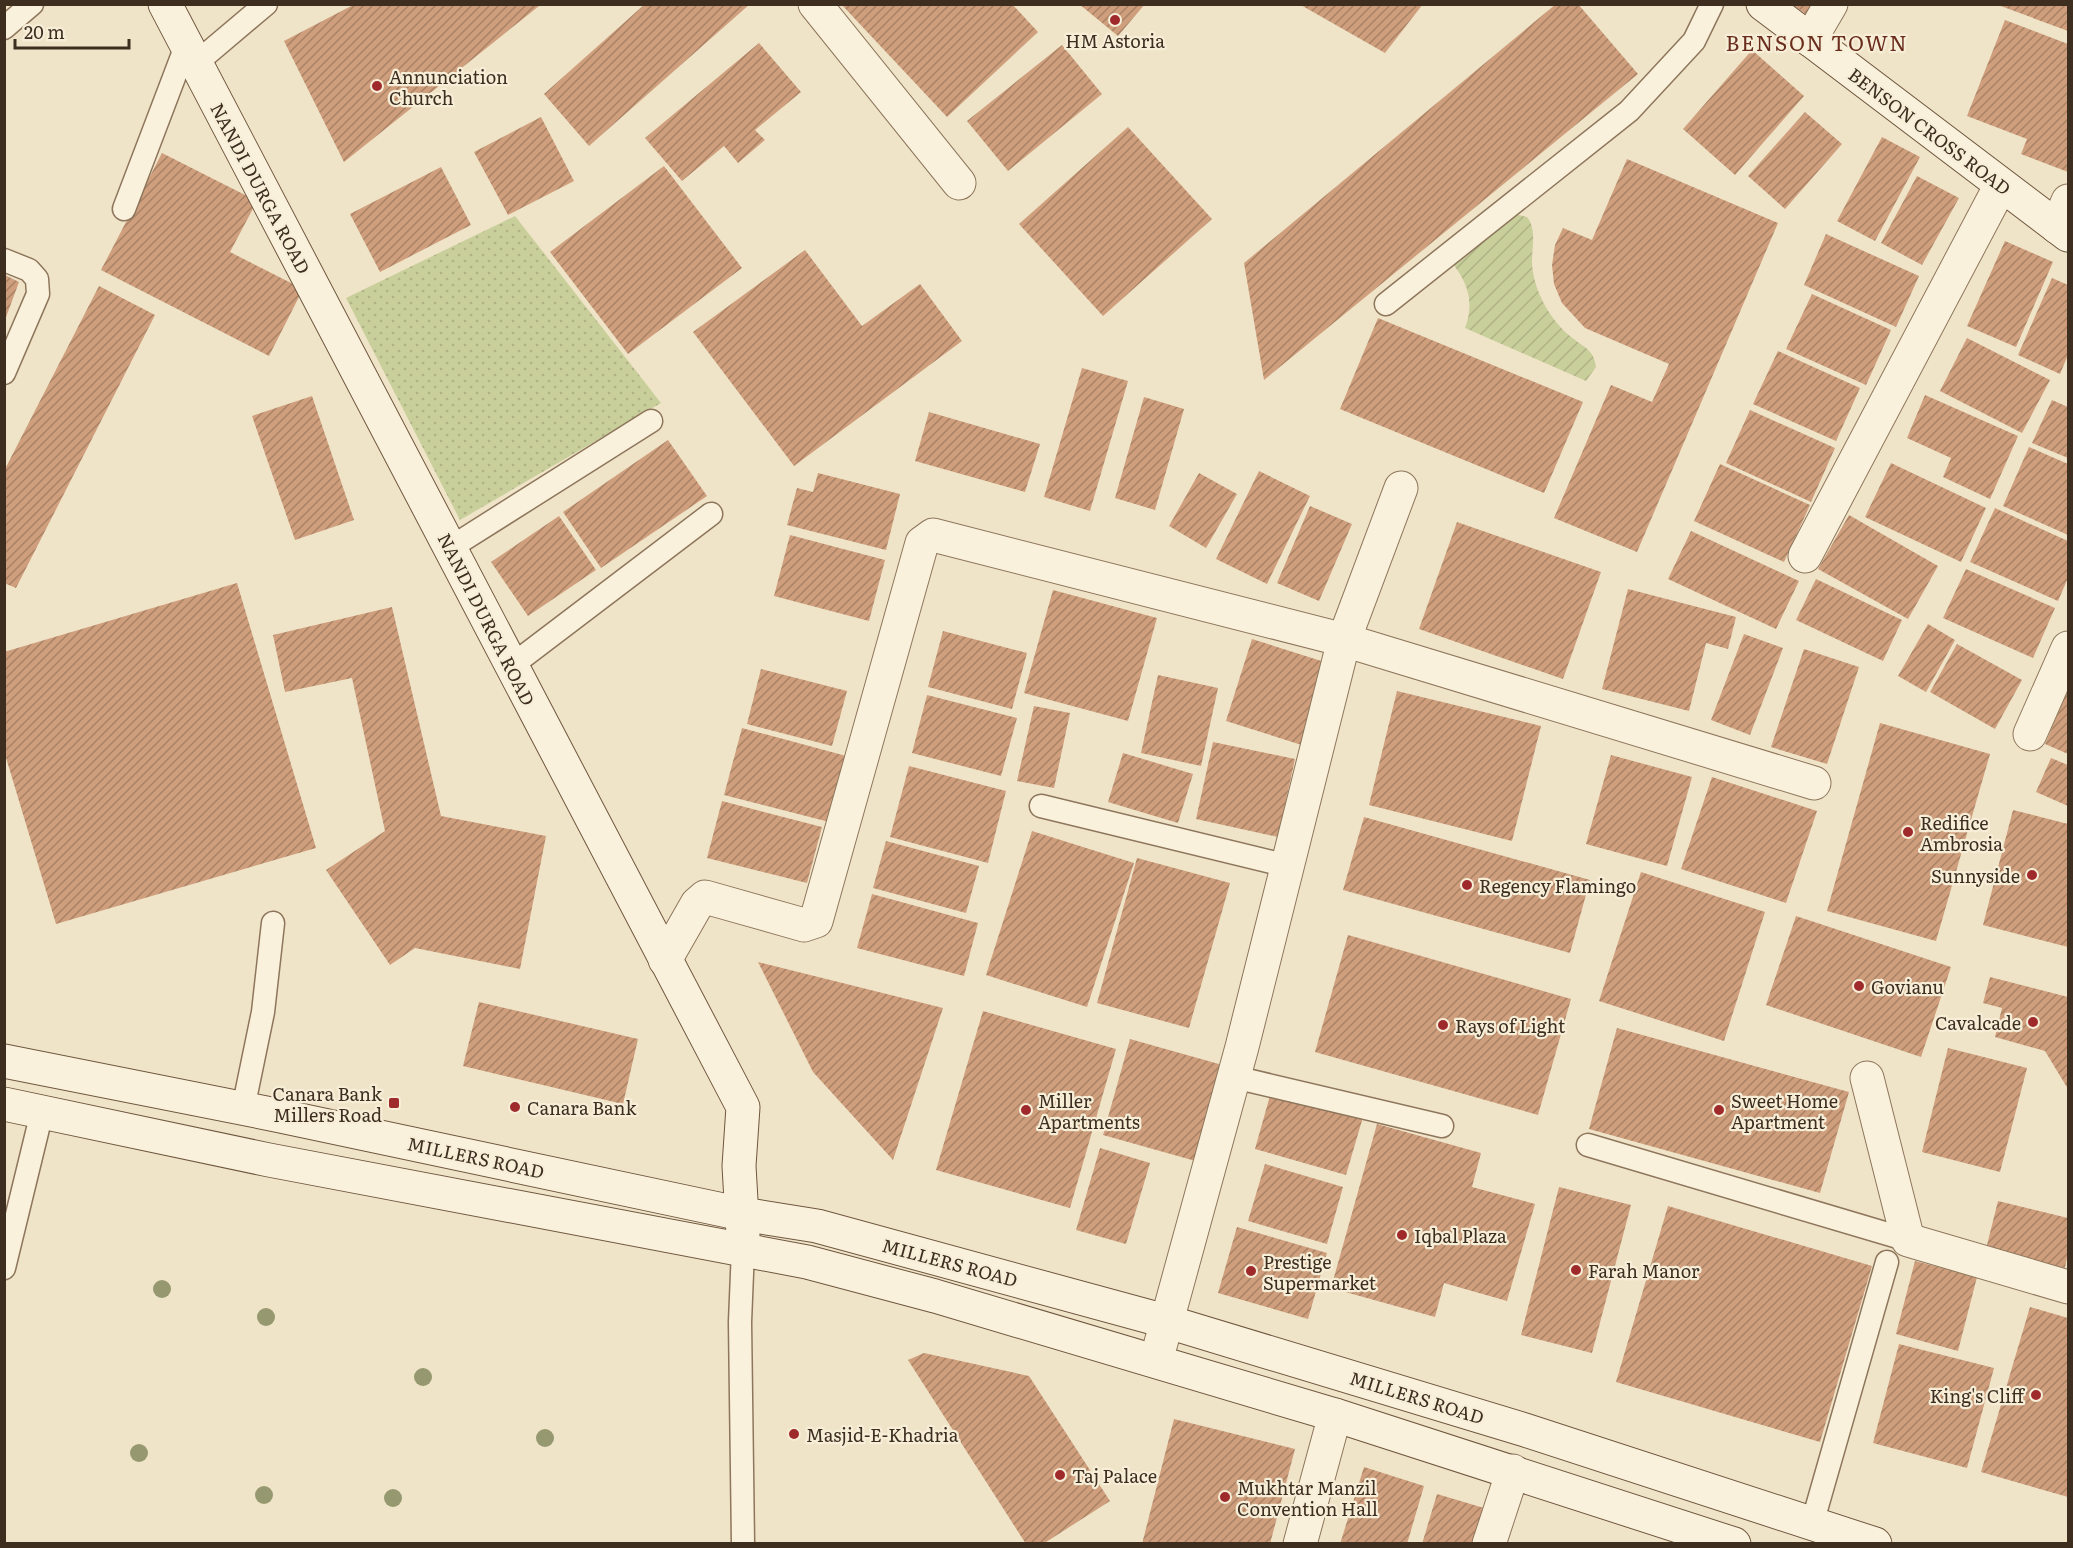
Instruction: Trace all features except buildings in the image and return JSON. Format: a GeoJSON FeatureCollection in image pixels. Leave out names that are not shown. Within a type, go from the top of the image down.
{"type":"FeatureCollection","features":[{"type":"Feature","properties":{"kind":"street","name":"NANDI DURGA ROAD"},"geometry":{"type":"LineString","coordinates":[[165,4],[743,1107],[739,1166],[743,1249]]}},
{"type":"Feature","properties":{"kind":"street"},"geometry":{"type":"LineString","coordinates":[[815,4],[959,183]]}},
{"type":"Feature","properties":{"kind":"street","name":"BENSON CROSS ROAD"},"geometry":{"type":"LineString","coordinates":[[1763,4],[2001,185],[2065,221]]}},
{"type":"Feature","properties":{"kind":"street"},"geometry":{"type":"LineString","coordinates":[[1810,40],[1831,4]]}},
{"type":"Feature","properties":{"kind":"street"},"geometry":{"type":"LineString","coordinates":[[1805,556],[2001,185]]}},
{"type":"Feature","properties":{"kind":"street"},"geometry":{"type":"LineString","coordinates":[[1156,1361],[1165,1321],[1234,1077],[1344,640],[1401,488]]}},
{"type":"Feature","properties":{"kind":"street"},"geometry":{"type":"LineString","coordinates":[[665,960],[697,904],[705,897],[804,925],[816,921],[922,543],[927,537],[941,536],[1344,640],[1814,783]]}},
{"type":"Feature","properties":{"kind":"street"},"geometry":{"type":"LineString","coordinates":[[2031,734],[2068,648]]}},
{"type":"Feature","properties":{"kind":"street","name":"MILLERS ROAD"},"geometry":{"type":"LineString","coordinates":[[4,1061],[243,1108],[742,1214],[817,1226],[1165,1321],[1525,1430],[1875,1544]]}},
{"type":"Feature","properties":{"kind":"street"},"geometry":{"type":"LineString","coordinates":[[1867,1078],[1898,1251],[2068,1287]]}},
{"type":"Feature","properties":{"kind":"street","name":"MILLERS ROAD"},"geometry":{"type":"LineString","coordinates":[[4,1104],[269,1160],[807,1262],[935,1296],[1335,1415],[1513,1471],[1681,1536],[1734,1544]]}},
{"type":"Feature","properties":{"kind":"street"},"geometry":{"type":"LineString","coordinates":[[269,1160],[276,1115]]}},
{"type":"Feature","properties":{"kind":"street"},"geometry":{"type":"LineString","coordinates":[[1300,1544],[1335,1415]]}},
{"type":"Feature","properties":{"kind":"street"},"geometry":{"type":"LineString","coordinates":[[1489,1544],[1513,1471]]}},
{"type":"Feature","properties":{"kind":"lane"},"geometry":{"type":"LineString","coordinates":[[4,28],[33,4]]}},
{"type":"Feature","properties":{"kind":"lane"},"geometry":{"type":"LineString","coordinates":[[124,209],[191,55],[266,4]]}},
{"type":"Feature","properties":{"kind":"lane"},"geometry":{"type":"LineString","coordinates":[[1386,304],[1629,111],[1694,41],[1712,4]]}},
{"type":"Feature","properties":{"kind":"lane"},"geometry":{"type":"LineString","coordinates":[[4,260],[33,275],[37,279],[38,294],[4,373]]}},
{"type":"Feature","properties":{"kind":"lane"},"geometry":{"type":"LineString","coordinates":[[450,548],[651,421]]}},
{"type":"Feature","properties":{"kind":"lane"},"geometry":{"type":"LineString","coordinates":[[511,666],[711,514]]}},
{"type":"Feature","properties":{"kind":"lane"},"geometry":{"type":"LineString","coordinates":[[1041,806],[1288,866]]}},
{"type":"Feature","properties":{"kind":"lane"},"geometry":{"type":"LineString","coordinates":[[243,1108],[263,1012],[273,922]]}},
{"type":"Feature","properties":{"kind":"lane"},"geometry":{"type":"LineString","coordinates":[[1234,1077],[1442,1126]]}},
{"type":"Feature","properties":{"kind":"lane"},"geometry":{"type":"LineString","coordinates":[[4,1268],[42,1112]]}},
{"type":"Feature","properties":{"kind":"lane"},"geometry":{"type":"LineString","coordinates":[[1588,1145],[1898,1251],[1812,1524]]}},
{"type":"Feature","properties":{"kind":"lane"},"geometry":{"type":"LineString","coordinates":[[743,1249],[740,1322],[743,1544]]}},
{"type":"Feature","properties":{"kind":"green space"},"geometry":{"type":"Polygon","coordinates":[[[1514,214],[1527,217],[1531,223],[1533,272],[1546,307],[1563,330],[1593,356],[1596,367],[1586,381],[1465,328],[1469,311],[1468,295],[1463,279],[1453,264],[1514,214]]]}},
{"type":"Feature","properties":{"kind":"green space"},"geometry":{"type":"Polygon","coordinates":[[[515,216],[661,403],[460,520],[346,298],[515,216]]]}},
{"type":"Feature","properties":{"kind":"place","name":"HM Astoria"},"geometry":{"type":"Point","coordinates":[1115,20]}},
{"type":"Feature","properties":{"kind":"place","name":"Annunciation Church"},"geometry":{"type":"Point","coordinates":[377,86]}},
{"type":"Feature","properties":{"kind":"place","name":"Redifice Ambrosia"},"geometry":{"type":"Point","coordinates":[1908,832]}},
{"type":"Feature","properties":{"kind":"place","name":"Sunnyside"},"geometry":{"type":"Point","coordinates":[2032,875]}},
{"type":"Feature","properties":{"kind":"place","name":"Regency Flamingo"},"geometry":{"type":"Point","coordinates":[1467,885]}},
{"type":"Feature","properties":{"kind":"place","name":"Govianu"},"geometry":{"type":"Point","coordinates":[1859,986]}},
{"type":"Feature","properties":{"kind":"place","name":"Cavalcade"},"geometry":{"type":"Point","coordinates":[2033,1022]}},
{"type":"Feature","properties":{"kind":"place","name":"Rays of Light"},"geometry":{"type":"Point","coordinates":[1443,1025]}},
{"type":"Feature","properties":{"kind":"place","name":"Canara Bank Millers Road"},"geometry":{"type":"Point","coordinates":[394,1103]}},
{"type":"Feature","properties":{"kind":"place","name":"Canara Bank"},"geometry":{"type":"Point","coordinates":[515,1107]}},
{"type":"Feature","properties":{"kind":"place","name":"Miller Apartments"},"geometry":{"type":"Point","coordinates":[1026,1110]}},
{"type":"Feature","properties":{"kind":"place","name":"Sweet Home Apartment"},"geometry":{"type":"Point","coordinates":[1719,1110]}},
{"type":"Feature","properties":{"kind":"place","name":"Iqbal Plaza"},"geometry":{"type":"Point","coordinates":[1402,1235]}},
{"type":"Feature","properties":{"kind":"place","name":"Farah Manor"},"geometry":{"type":"Point","coordinates":[1576,1270]}},
{"type":"Feature","properties":{"kind":"place","name":"Prestige Supermarket"},"geometry":{"type":"Point","coordinates":[1251,1271]}},
{"type":"Feature","properties":{"kind":"place","name":"King's Cliff"},"geometry":{"type":"Point","coordinates":[2036,1395]}},
{"type":"Feature","properties":{"kind":"place","name":"Masjid-E-Khadria"},"geometry":{"type":"Point","coordinates":[794,1434]}},
{"type":"Feature","properties":{"kind":"place","name":"Taj Palace"},"geometry":{"type":"Point","coordinates":[1060,1475]}},
{"type":"Feature","properties":{"kind":"place","name":"Mukhtar Manzil Convention Hall"},"geometry":{"type":"Point","coordinates":[1225,1497]}},
{"type":"Feature","properties":{"kind":"district","name":"BENSON TOWN"},"geometry":{"type":"Point","coordinates":[1817,41]}}]}
